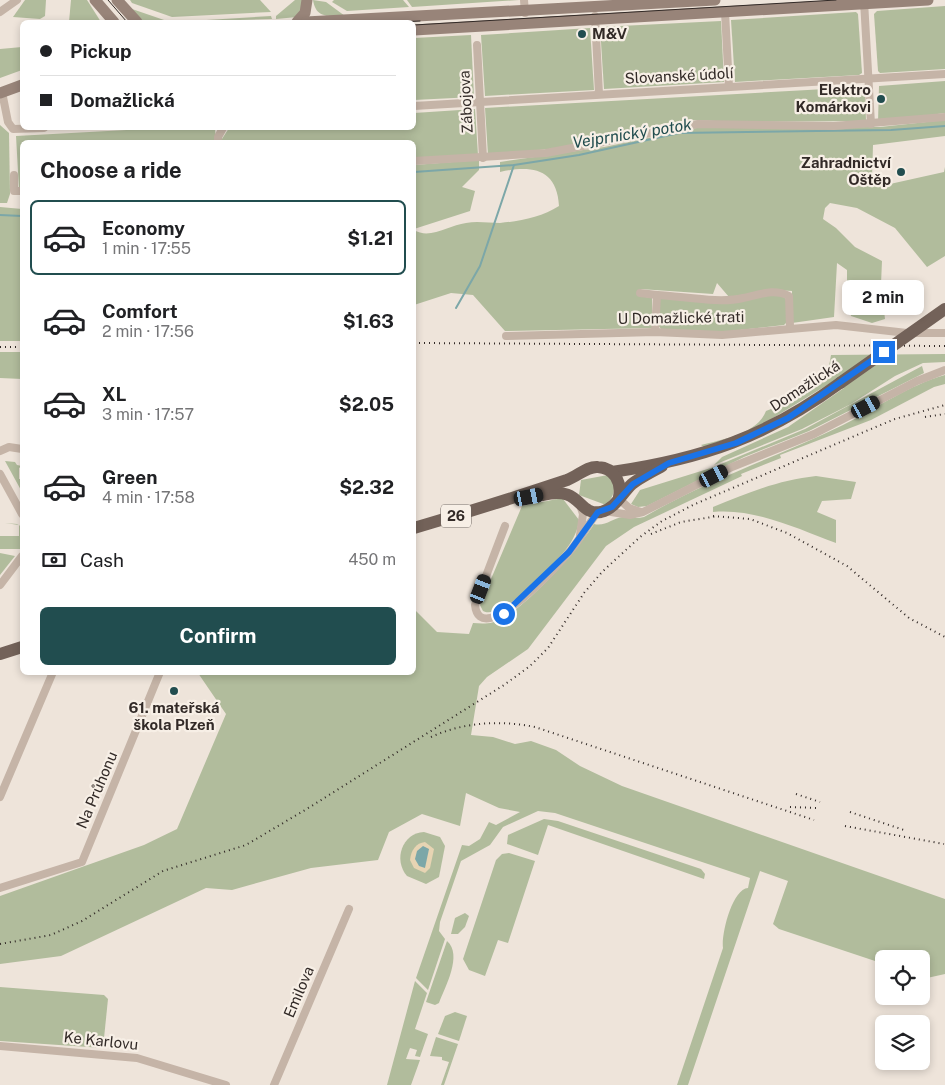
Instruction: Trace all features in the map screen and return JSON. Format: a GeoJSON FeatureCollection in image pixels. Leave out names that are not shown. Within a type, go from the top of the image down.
{"type":"FeatureCollection","features":[{"type":"Feature","properties":{"kind":"main road"},"geometry":{"type":"LineString","coordinates":[[95,0],[112,20]]}},
{"type":"Feature","properties":{"kind":"main road"},"geometry":{"type":"LineString","coordinates":[[117,0],[133,20]]}},
{"type":"Feature","properties":{"kind":"main road"},"geometry":{"type":"LineString","coordinates":[[299,20],[305,13],[307,0]]}},
{"type":"Feature","properties":{"kind":"main road"},"geometry":{"type":"LineString","coordinates":[[312,0],[313,10],[318,20]]}},
{"type":"Feature","properties":{"kind":"main road"},"geometry":{"type":"LineString","coordinates":[[337,20],[714,0]]}},
{"type":"Feature","properties":{"kind":"main road"},"geometry":{"type":"LineString","coordinates":[[416,30],[525,11],[595,19],[864,2],[928,0]]}},
{"type":"Feature","properties":{"kind":"main road"},"geometry":{"type":"LineString","coordinates":[[1,93],[20,86]]}},
{"type":"Feature","properties":{"kind":"main road","name":"Domažlická"},"geometry":{"type":"LineString","coordinates":[[416,527],[499,503],[580,475],[594,467],[604,468],[612,472],[669,463],[706,454],[761,432],[788,418],[945,309]]}},
{"type":"Feature","properties":{"kind":"main road","name":"Domažlická"},"geometry":{"type":"LineString","coordinates":[[499,503],[557,492],[569,494],[588,510],[600,512],[612,507],[618,498],[633,484],[669,463]]}},
{"type":"Feature","properties":{"kind":"main road"},"geometry":{"type":"LineString","coordinates":[[612,472],[620,486],[618,498]]}},
{"type":"Feature","properties":{"kind":"main road"},"geometry":{"type":"LineString","coordinates":[[578,501],[574,489],[580,475]]}},
{"type":"Feature","properties":{"kind":"main road"},"geometry":{"type":"LineString","coordinates":[[0,654],[20,648]]}},
{"type":"Feature","properties":{"kind":"street"},"geometry":{"type":"LineString","coordinates":[[0,12],[17,0]]}},
{"type":"Feature","properties":{"kind":"street"},"geometry":{"type":"LineString","coordinates":[[714,0],[726,27],[729,87]]}},
{"type":"Feature","properties":{"kind":"street"},"geometry":{"type":"LineString","coordinates":[[864,2],[870,80],[871,124]]}},
{"type":"Feature","properties":{"kind":"street"},"geometry":{"type":"LineString","coordinates":[[595,7],[599,94]]}},
{"type":"Feature","properties":{"kind":"street","name":"Zábojova"},"geometry":{"type":"LineString","coordinates":[[477,45],[483,158]]}},
{"type":"Feature","properties":{"kind":"street","name":"Slovanské údolí"},"geometry":{"type":"LineString","coordinates":[[416,106],[945,74]]}},
{"type":"Feature","properties":{"kind":"street"},"geometry":{"type":"LineString","coordinates":[[1,93],[8,122],[13,129],[20,129]]}},
{"type":"Feature","properties":{"kind":"street"},"geometry":{"type":"LineString","coordinates":[[416,161],[483,158],[556,151],[698,124],[834,126],[945,117]]}},
{"type":"Feature","properties":{"kind":"street"},"geometry":{"type":"LineString","coordinates":[[14,175],[14,191],[20,191]]}},
{"type":"Feature","properties":{"kind":"street"},"geometry":{"type":"LineString","coordinates":[[640,293],[731,300],[764,292],[782,293],[789,296],[790,327]]}},
{"type":"Feature","properties":{"kind":"street"},"geometry":{"type":"LineString","coordinates":[[655,332],[657,295]]}},
{"type":"Feature","properties":{"kind":"street","name":"U Domažlické trati"},"geometry":{"type":"LineString","coordinates":[[506,336],[655,332],[722,335],[790,327],[836,325],[907,333],[945,333]]}},
{"type":"Feature","properties":{"kind":"street"},"geometry":{"type":"LineString","coordinates":[[505,526],[475,605],[476,612],[481,618],[487,619],[504,614],[558,563],[600,512],[630,515],[643,512],[732,467],[814,434],[917,380],[945,370]]}},
{"type":"Feature","properties":{"kind":"street"},"geometry":{"type":"LineString","coordinates":[[0,451],[9,448],[20,449]]}},
{"type":"Feature","properties":{"kind":"street"},"geometry":{"type":"LineString","coordinates":[[0,474],[20,510]]}},
{"type":"Feature","properties":{"kind":"street"},"geometry":{"type":"LineString","coordinates":[[618,498],[629,508],[643,512]]}},
{"type":"Feature","properties":{"kind":"street"},"geometry":{"type":"LineString","coordinates":[[578,501],[583,514],[580,537]]}},
{"type":"Feature","properties":{"kind":"street"},"geometry":{"type":"LineString","coordinates":[[0,585],[20,559]]}},
{"type":"Feature","properties":{"kind":"street"},"geometry":{"type":"LineString","coordinates":[[0,797],[52,675]]}},
{"type":"Feature","properties":{"kind":"street","name":"Na Průhonu"},"geometry":{"type":"LineString","coordinates":[[0,888],[82,862],[159,675]]}},
{"type":"Feature","properties":{"kind":"street","name":"Emilova"},"geometry":{"type":"LineString","coordinates":[[274,1085],[349,909]]}},
{"type":"Feature","properties":{"kind":"street","name":"Ke Karlovu"},"geometry":{"type":"LineString","coordinates":[[0,1046],[137,1058],[226,1085]]}},
{"type":"Feature","properties":{"kind":"green space"},"geometry":{"type":"Polygon","coordinates":[[[25,0],[46,0],[45,16],[40,19],[13,17],[25,0]]]}},
{"type":"Feature","properties":{"kind":"green space"},"geometry":{"type":"Polygon","coordinates":[[[71,0],[87,0],[100,20],[69,20],[71,0]]]}},
{"type":"Feature","properties":{"kind":"green space"},"geometry":{"type":"Polygon","coordinates":[[[130,0],[260,0],[271,12],[172,17],[132,3],[130,0]]]}},
{"type":"Feature","properties":{"kind":"green space"},"geometry":{"type":"Polygon","coordinates":[[[295,0],[305,0],[297,17],[276,19],[276,16],[295,0]]]}},
{"type":"Feature","properties":{"kind":"green space"},"geometry":{"type":"Polygon","coordinates":[[[313,0],[326,2],[345,16],[329,16],[320,13],[317,11],[313,0]]]}},
{"type":"Feature","properties":{"kind":"green space"},"geometry":{"type":"Polygon","coordinates":[[[334,0],[403,0],[409,7],[347,11],[332,2],[334,0]]]}},
{"type":"Feature","properties":{"kind":"green space"},"geometry":{"type":"Polygon","coordinates":[[[407,0],[519,0],[412,7],[407,0]]]}},
{"type":"Feature","properties":{"kind":"green space"},"geometry":{"type":"Polygon","coordinates":[[[945,6],[945,69],[880,73],[878,71],[874,14],[877,11],[945,6]]]}},
{"type":"Feature","properties":{"kind":"green space"},"geometry":{"type":"Polygon","coordinates":[[[132,9],[164,20],[140,20],[132,9]]]}},
{"type":"Feature","properties":{"kind":"green space"},"geometry":{"type":"Polygon","coordinates":[[[856,12],[858,14],[862,73],[859,75],[735,82],[731,20],[856,12]]]}},
{"type":"Feature","properties":{"kind":"green space"},"geometry":{"type":"Polygon","coordinates":[[[271,16],[272,19],[239,20],[206,20],[271,16]]]}},
{"type":"Feature","properties":{"kind":"green space"},"geometry":{"type":"Polygon","coordinates":[[[721,21],[724,82],[604,89],[600,27],[721,21]]]}},
{"type":"Feature","properties":{"kind":"green space"},"geometry":{"type":"Polygon","coordinates":[[[590,28],[594,90],[485,96],[481,35],[590,28]]]}},
{"type":"Feature","properties":{"kind":"green space"},"geometry":{"type":"Polygon","coordinates":[[[471,35],[474,97],[416,100],[416,38],[471,35]]]}},
{"type":"Feature","properties":{"kind":"green space"},"geometry":{"type":"Polygon","coordinates":[[[20,47],[20,71],[0,78],[0,49],[20,47]]]}},
{"type":"Feature","properties":{"kind":"green space"},"geometry":{"type":"Polygon","coordinates":[[[945,81],[945,113],[878,122],[879,86],[945,81]]]}},
{"type":"Feature","properties":{"kind":"green space"},"geometry":{"type":"Polygon","coordinates":[[[865,88],[866,121],[743,122],[688,120],[662,124],[570,147],[488,155],[485,108],[865,88]]]}},
{"type":"Feature","properties":{"kind":"green space"},"geometry":{"type":"Polygon","coordinates":[[[475,109],[478,155],[416,158],[416,140],[221,140],[228,130],[416,130],[416,113],[475,109]]]}},
{"type":"Feature","properties":{"kind":"green space"},"geometry":{"type":"Polygon","coordinates":[[[945,120],[945,136],[873,145],[872,178],[890,184],[944,172],[945,167],[945,256],[927,267],[895,228],[857,208],[830,203],[825,208],[823,219],[836,228],[855,247],[882,261],[881,284],[885,319],[872,323],[851,316],[847,288],[847,270],[837,263],[834,317],[792,323],[792,291],[776,290],[729,297],[717,283],[713,294],[640,289],[639,296],[652,298],[652,328],[505,331],[473,295],[451,293],[416,304],[416,231],[420,233],[433,233],[466,223],[516,221],[538,216],[559,206],[557,193],[548,177],[532,170],[522,169],[500,172],[500,162],[604,147],[696,128],[880,127],[945,120]]]}},
{"type":"Feature","properties":{"kind":"green space"},"geometry":{"type":"Polygon","coordinates":[[[0,125],[9,133],[10,194],[7,203],[0,203],[0,125]]]}},
{"type":"Feature","properties":{"kind":"green space"},"geometry":{"type":"Polygon","coordinates":[[[126,130],[215,130],[216,140],[20,140],[19,189],[16,136],[126,130]]]}},
{"type":"Feature","properties":{"kind":"green space"},"geometry":{"type":"Polygon","coordinates":[[[479,160],[479,170],[462,187],[475,191],[470,211],[416,228],[416,165],[479,160]]]}},
{"type":"Feature","properties":{"kind":"green space"},"geometry":{"type":"Polygon","coordinates":[[[0,207],[20,209],[20,341],[0,341],[0,207]]]}},
{"type":"Feature","properties":{"kind":"green space"},"geometry":{"type":"Polygon","coordinates":[[[781,295],[786,299],[787,322],[784,325],[722,332],[661,329],[658,325],[660,299],[781,295]]]}},
{"type":"Feature","properties":{"kind":"green space"},"geometry":{"type":"Polygon","coordinates":[[[0,352],[20,352],[20,379],[0,378],[0,352]]]}},
{"type":"Feature","properties":{"kind":"green space"},"geometry":{"type":"Polygon","coordinates":[[[945,354],[945,362],[923,363],[895,376],[851,404],[802,429],[714,465],[722,457],[788,427],[844,388],[837,379],[755,429],[704,447],[701,445],[729,438],[755,425],[762,419],[766,411],[790,399],[823,373],[830,363],[831,355],[945,354]]]}},
{"type":"Feature","properties":{"kind":"green space"},"geometry":{"type":"Polygon","coordinates":[[[922,366],[924,373],[809,431],[744,457],[647,506],[638,507],[631,504],[640,490],[714,467],[805,429],[922,366]]]}},
{"type":"Feature","properties":{"kind":"green space"},"geometry":{"type":"Polygon","coordinates":[[[945,375],[945,384],[934,387],[871,420],[780,455],[781,458],[741,474],[742,476],[634,527],[606,546],[528,649],[487,677],[479,686],[471,735],[493,737],[515,744],[531,741],[556,750],[580,766],[622,786],[945,899],[945,974],[930,977],[930,950],[875,950],[875,961],[779,929],[773,924],[788,881],[760,871],[688,1085],[677,1085],[723,948],[724,933],[729,914],[737,896],[742,890],[748,888],[750,878],[555,813],[538,811],[503,827],[490,845],[461,861],[440,922],[439,931],[445,939],[428,990],[416,978],[462,845],[469,846],[480,839],[489,822],[496,825],[520,812],[499,808],[466,793],[460,826],[422,814],[389,832],[378,860],[311,868],[232,890],[206,888],[61,956],[0,964],[0,896],[144,845],[177,829],[226,714],[199,675],[416,675],[416,611],[437,632],[469,634],[473,623],[496,621],[514,611],[526,601],[565,561],[594,524],[598,525],[623,517],[644,517],[717,480],[843,425],[919,385],[945,375]]]}},
{"type":"Feature","properties":{"kind":"green space"},"geometry":{"type":"Polygon","coordinates":[[[5,461],[15,462],[20,466],[20,488],[5,461]]]}},
{"type":"Feature","properties":{"kind":"green space"},"geometry":{"type":"Polygon","coordinates":[[[608,475],[613,483],[614,491],[606,505],[579,495],[581,480],[608,475]]]}},
{"type":"Feature","properties":{"kind":"green space"},"geometry":{"type":"Polygon","coordinates":[[[816,476],[856,482],[851,499],[822,501],[817,512],[836,520],[836,543],[760,516],[745,513],[713,512],[713,507],[751,492],[776,484],[816,476]]]}},
{"type":"Feature","properties":{"kind":"green space"},"geometry":{"type":"Polygon","coordinates":[[[563,499],[579,520],[569,545],[540,577],[515,600],[491,612],[483,611],[480,605],[522,506],[563,499]]]}},
{"type":"Feature","properties":{"kind":"green space"},"geometry":{"type":"Polygon","coordinates":[[[19,525],[20,549],[0,549],[0,536],[19,536],[19,525]]]}},
{"type":"Feature","properties":{"kind":"green space"},"geometry":{"type":"Polygon","coordinates":[[[0,553],[15,556],[0,575],[0,553]]]}},
{"type":"Feature","properties":{"kind":"green space"},"geometry":{"type":"Polygon","coordinates":[[[544,819],[558,821],[701,869],[705,874],[704,879],[548,825],[538,855],[507,844],[508,835],[544,819]]]}},
{"type":"Feature","properties":{"kind":"green space"},"geometry":{"type":"Polygon","coordinates":[[[424,832],[440,837],[445,846],[439,877],[426,884],[407,876],[403,870],[400,855],[405,842],[410,837],[424,832]]]}},
{"type":"Feature","properties":{"kind":"green space"},"geometry":{"type":"Polygon","coordinates":[[[509,853],[535,861],[508,943],[498,940],[485,976],[469,970],[463,959],[496,860],[502,854],[509,853]]]}},
{"type":"Feature","properties":{"kind":"green space"},"geometry":{"type":"Polygon","coordinates":[[[465,913],[469,916],[465,927],[458,934],[451,934],[455,918],[465,913]]]}},
{"type":"Feature","properties":{"kind":"green space"},"geometry":{"type":"Polygon","coordinates":[[[447,941],[453,954],[453,963],[439,1003],[435,1005],[426,1002],[447,941]]]}},
{"type":"Feature","properties":{"kind":"green space"},"geometry":{"type":"Polygon","coordinates":[[[415,981],[427,993],[415,1029],[428,1034],[420,1057],[415,1056],[417,1050],[410,1048],[406,1059],[420,1060],[411,1085],[387,1085],[415,981]]]}},
{"type":"Feature","properties":{"kind":"green space"},"geometry":{"type":"Polygon","coordinates":[[[0,987],[104,995],[108,999],[103,1048],[0,1041],[0,987]]]}},
{"type":"Feature","properties":{"kind":"green space"},"geometry":{"type":"Polygon","coordinates":[[[455,1012],[467,1016],[459,1041],[438,1034],[445,1016],[455,1012]]]}},
{"type":"Feature","properties":{"kind":"green space"},"geometry":{"type":"Polygon","coordinates":[[[436,1037],[458,1044],[444,1085],[441,1085],[449,1062],[442,1060],[442,1057],[430,1056],[436,1037]]]}},
{"type":"Feature","properties":{"kind":"sand"},"geometry":{"type":"Polygon","coordinates":[[[425,842],[434,849],[430,868],[425,873],[414,868],[410,860],[414,848],[425,842]]]}},
{"type":"Feature","properties":{"kind":"water"},"geometry":{"type":"Polygon","coordinates":[[[423,846],[429,849],[425,868],[419,866],[415,859],[417,851],[423,846]]]}},
{"type":"Feature","properties":{"kind":"waterway","name":"Vejprnický potok"},"geometry":{"type":"LineString","coordinates":[[416,172],[514,165],[579,155],[679,133],[891,130],[945,126]]}},
{"type":"Feature","properties":{"kind":"waterway"},"geometry":{"type":"LineString","coordinates":[[456,308],[480,266],[514,165]]}},
{"type":"Feature","properties":{"kind":"waterway","name":"Vejprnický potok"},"geometry":{"type":"LineString","coordinates":[[0,215],[20,216]]}},
{"type":"Feature","properties":{"kind":"tram line"},"geometry":{"type":"LineString","coordinates":[[108,0],[125,20]]}},
{"type":"Feature","properties":{"kind":"tram line"},"geometry":{"type":"LineString","coordinates":[[416,25],[836,0]]}},
{"type":"Feature","properties":{"kind":"tram line"},"geometry":{"type":"LineString","coordinates":[[416,21],[420,21]]}},
{"type":"Feature","properties":{"kind":"railway"},"geometry":{"type":"LineString","coordinates":[[416,343],[945,346]]}},
{"type":"Feature","properties":{"kind":"railway"},"geometry":{"type":"LineString","coordinates":[[0,347],[20,347]]}},
{"type":"Feature","properties":{"kind":"railway"},"geometry":{"type":"LineString","coordinates":[[0,944],[51,935],[82,921],[163,871],[246,845],[504,685],[530,666],[548,648],[584,593],[602,572],[640,537],[662,521],[695,504],[895,419],[945,405]]}},
{"type":"Feature","properties":{"kind":"railway"},"geometry":{"type":"LineString","coordinates":[[925,417],[945,414]]}},
{"type":"Feature","properties":{"kind":"railway"},"geometry":{"type":"LineString","coordinates":[[713,516],[750,519],[787,533],[847,566],[909,618],[945,637]]}},
{"type":"Feature","properties":{"kind":"railway"},"geometry":{"type":"LineString","coordinates":[[651,534],[681,522],[718,516]]}},
{"type":"Feature","properties":{"kind":"railway"},"geometry":{"type":"LineString","coordinates":[[431,737],[469,725],[495,723],[535,727],[814,820]]}},
{"type":"Feature","properties":{"kind":"railway"},"geometry":{"type":"LineString","coordinates":[[796,794],[820,802]]}},
{"type":"Feature","properties":{"kind":"railway"},"geometry":{"type":"LineString","coordinates":[[790,807],[817,808]]}},
{"type":"Feature","properties":{"kind":"railway"},"geometry":{"type":"LineString","coordinates":[[850,812],[904,830]]}},
{"type":"Feature","properties":{"kind":"railway"},"geometry":{"type":"LineString","coordinates":[[845,826],[944,844]]}},
{"type":"Feature","properties":{"kind":"place","name":"M&V"},"geometry":{"type":"Point","coordinates":[582,34]}},
{"type":"Feature","properties":{"kind":"place","name":"Elektro Komárkovi"},"geometry":{"type":"Point","coordinates":[881,99]}},
{"type":"Feature","properties":{"kind":"place","name":"Zahradnictví Oštěp"},"geometry":{"type":"Point","coordinates":[901,172]}},
{"type":"Feature","properties":{"kind":"place","name":"61. mateřská škola Plzeň"},"geometry":{"type":"Point","coordinates":[174,691]}},
{"type":"Feature","properties":{"kind":"route"},"geometry":{"type":"LineString","coordinates":[[504,614],[518,603],[569,552],[598,512],[612,507],[619,497],[648,473],[669,463],[706,454],[761,432],[815,401],[884,352]]}}]}
